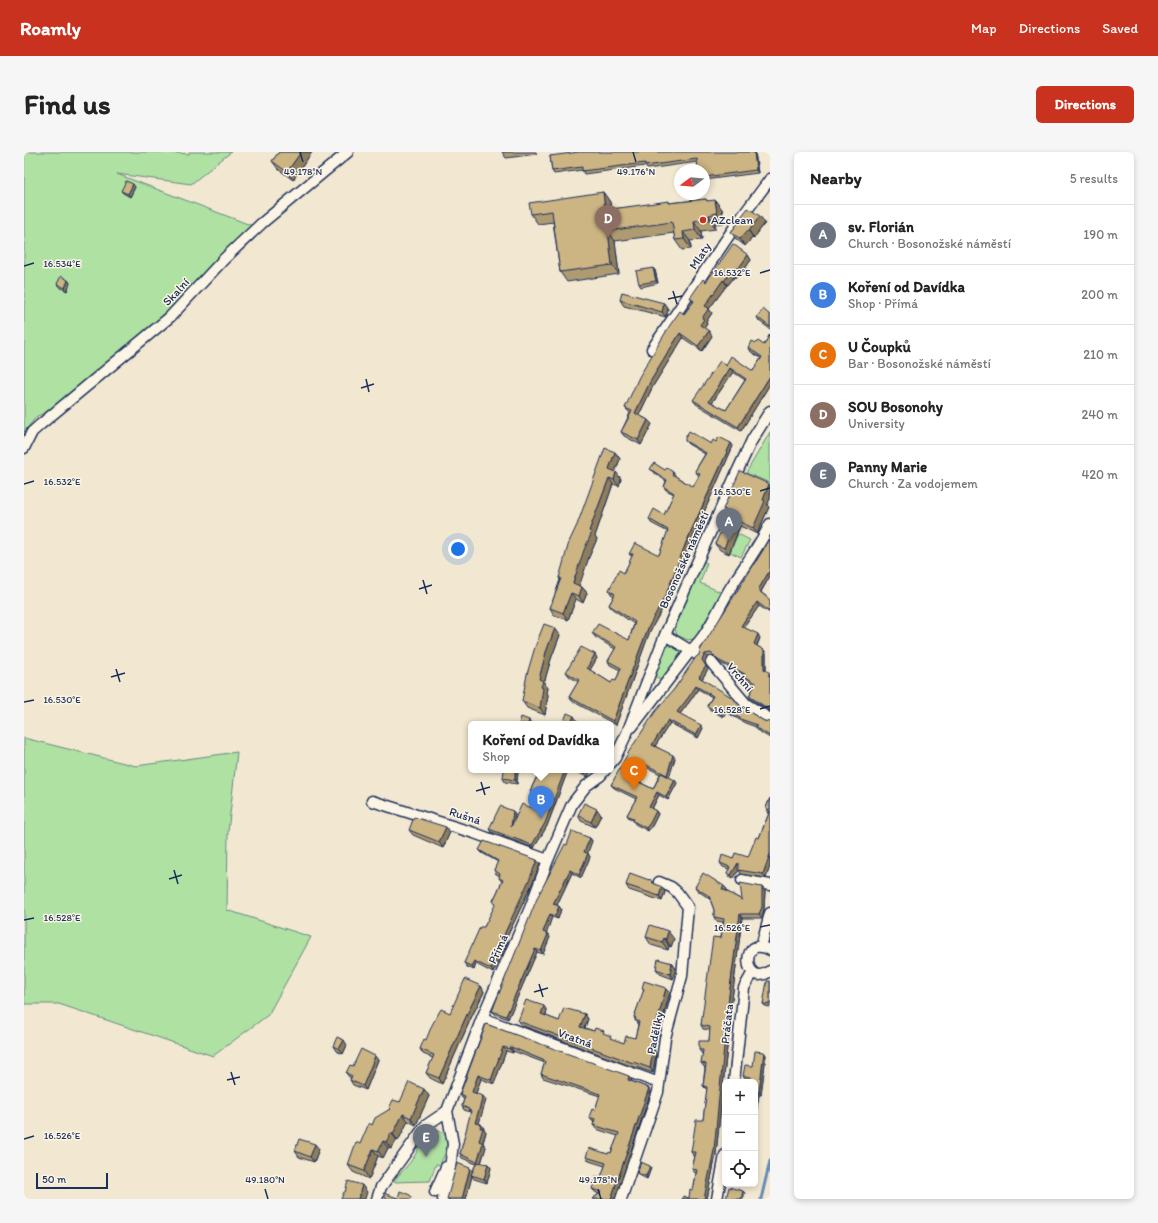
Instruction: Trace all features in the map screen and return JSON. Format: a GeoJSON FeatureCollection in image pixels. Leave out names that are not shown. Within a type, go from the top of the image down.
{"type":"FeatureCollection","features":[{"type":"Feature","properties":{"kind":"street","name":"Skalní"},"geometry":{"type":"LineString","coordinates":[[24,448],[32,432],[36,428],[170,317],[224,259],[262,222],[348,152]]}},
{"type":"Feature","properties":{"kind":"street","name":"Mlaty"},"geometry":{"type":"LineString","coordinates":[[652,349],[736,225],[770,179]]}},
{"type":"Feature","properties":{"kind":"street","name":"Bosonožské náměstí"},"geometry":{"type":"LineString","coordinates":[[614,759],[627,732],[665,635],[737,472],[752,440],[770,411]]}},
{"type":"Feature","properties":{"kind":"street","name":"Bosonožské náměstí"},"geometry":{"type":"LineString","coordinates":[[627,732],[694,652],[731,587],[762,540],[770,524]]}},
{"type":"Feature","properties":{"kind":"street"},"geometry":{"type":"LineString","coordinates":[[665,635],[694,652]]}},
{"type":"Feature","properties":{"kind":"street","name":"Vrchní"},"geometry":{"type":"LineString","coordinates":[[711,662],[746,704],[770,719]]}},
{"type":"Feature","properties":{"kind":"street","name":"Přímá"},"geometry":{"type":"LineString","coordinates":[[443,1199],[450,1168],[453,1144],[448,1111],[482,1018],[530,908],[548,860],[572,804],[586,786],[603,773]]}},
{"type":"Feature","properties":{"kind":"street","name":"Rušná"},"geometry":{"type":"LineString","coordinates":[[372,801],[474,833],[548,860]]}},
{"type":"Feature","properties":{"kind":"street"},"geometry":{"type":"LineString","coordinates":[[742,880],[770,885]]}},
{"type":"Feature","properties":{"kind":"street","name":"Padělíky"},"geometry":{"type":"LineString","coordinates":[[621,1199],[658,1092],[665,1038],[682,976],[688,907],[677,892],[671,887],[659,882]]}},
{"type":"Feature","properties":{"kind":"street"},"geometry":{"type":"LineString","coordinates":[[770,913],[766,948],[754,949],[748,957],[748,964],[753,972],[764,974],[770,972]]}},
{"type":"Feature","properties":{"kind":"street","name":"Práčata"},"geometry":{"type":"LineString","coordinates":[[734,1079],[744,988],[753,972]]}},
{"type":"Feature","properties":{"kind":"street","name":"Vratná"},"geometry":{"type":"LineString","coordinates":[[482,1018],[659,1083]]}},
{"type":"Feature","properties":{"kind":"street"},"geometry":{"type":"LineString","coordinates":[[377,1199],[381,1187],[425,1126],[448,1111]]}},
{"type":"Feature","properties":{"kind":"street","name":"Přímá"},"geometry":{"type":"LineString","coordinates":[[435,1192],[446,1167],[453,1144]]}},
{"type":"Feature","properties":{"kind":"street"},"geometry":{"type":"LineString","coordinates":[[717,1199],[722,1172]]}},
{"type":"Feature","properties":{"kind":"green space"},"geometry":{"type":"Polygon","coordinates":[[[24,152],[165,152],[189,154],[189,152],[231,152],[191,184],[117,174],[253,226],[170,311],[52,410],[37,416],[24,432],[24,152]]]}},
{"type":"Feature","properties":{"kind":"green space"},"geometry":{"type":"Polygon","coordinates":[[[770,432],[770,483],[746,473],[770,432]]]}},
{"type":"Feature","properties":{"kind":"green space"},"geometry":{"type":"Polygon","coordinates":[[[738,534],[750,540],[741,557],[730,552],[738,534]]]}},
{"type":"Feature","properties":{"kind":"green space"},"geometry":{"type":"Polygon","coordinates":[[[702,561],[707,563],[700,583],[723,593],[694,639],[688,640],[677,635],[675,629],[702,561]]]}},
{"type":"Feature","properties":{"kind":"green space"},"geometry":{"type":"Polygon","coordinates":[[[666,643],[683,653],[662,681],[653,675],[666,643]]]}},
{"type":"Feature","properties":{"kind":"green space"},"geometry":{"type":"Polygon","coordinates":[[[24,738],[136,766],[237,752],[228,832],[227,910],[311,937],[268,1015],[213,1056],[59,1004],[24,1005],[24,738]]]}},
{"type":"Feature","properties":{"kind":"green space"},"geometry":{"type":"Polygon","coordinates":[[[434,1129],[444,1133],[449,1144],[440,1165],[436,1164],[430,1181],[393,1182],[414,1157],[426,1134],[434,1129]]]}},
{"type":"Feature","properties":{"kind":"building"},"geometry":{"type":"Polygon","coordinates":[[[279,152],[301,152],[287,172],[272,161],[279,152]]]}},
{"type":"Feature","properties":{"kind":"building"},"geometry":{"type":"Polygon","coordinates":[[[579,152],[754,152],[756,170],[710,176],[710,164],[697,164],[697,159],[645,166],[645,163],[582,171],[582,167],[552,171],[550,156],[579,152]]]}},
{"type":"Feature","properties":{"kind":"building"},"geometry":{"type":"Polygon","coordinates":[[[126,181],[133,184],[128,194],[121,191],[126,181]]]}},
{"type":"Feature","properties":{"kind":"building"},"geometry":{"type":"Polygon","coordinates":[[[603,192],[605,210],[669,201],[669,203],[715,200],[717,213],[709,215],[709,219],[694,221],[695,230],[683,232],[684,239],[675,240],[672,222],[608,231],[612,265],[560,272],[552,211],[531,214],[529,203],[603,192]]]}},
{"type":"Feature","properties":{"kind":"building"},"geometry":{"type":"Polygon","coordinates":[[[748,208],[760,216],[749,231],[748,230],[740,239],[731,232],[748,208]]]}},
{"type":"Feature","properties":{"kind":"building"},"geometry":{"type":"Polygon","coordinates":[[[733,244],[748,255],[738,269],[736,268],[732,274],[731,272],[724,281],[723,280],[705,306],[709,308],[702,318],[704,319],[700,325],[709,331],[698,346],[680,333],[650,382],[635,413],[648,420],[638,440],[621,432],[632,411],[625,408],[639,377],[670,325],[680,311],[684,314],[694,301],[690,298],[703,279],[706,282],[733,244]]]}},
{"type":"Feature","properties":{"kind":"building"},"geometry":{"type":"Polygon","coordinates":[[[653,268],[656,281],[639,284],[636,271],[653,268]]]}},
{"type":"Feature","properties":{"kind":"building"},"geometry":{"type":"Polygon","coordinates":[[[61,276],[68,280],[65,288],[57,284],[61,276]]]}},
{"type":"Feature","properties":{"kind":"building"},"geometry":{"type":"Polygon","coordinates":[[[622,292],[664,303],[662,312],[620,300],[622,292]]]}},
{"type":"Feature","properties":{"kind":"building"},"geometry":{"type":"Polygon","coordinates":[[[763,309],[770,315],[770,327],[757,317],[763,309]]]}},
{"type":"Feature","properties":{"kind":"building"},"geometry":{"type":"Polygon","coordinates":[[[770,334],[770,376],[738,427],[693,400],[720,361],[727,366],[726,365],[731,356],[753,371],[762,357],[749,348],[752,341],[756,343],[758,341],[764,345],[770,334]],[[730,368],[709,401],[726,410],[746,379],[730,368]]]}},
{"type":"Feature","properties":{"kind":"building"},"geometry":{"type":"Polygon","coordinates":[[[689,431],[711,444],[713,440],[716,442],[719,437],[731,443],[687,540],[666,594],[648,628],[613,721],[569,697],[579,680],[566,672],[581,647],[595,654],[587,668],[611,683],[613,680],[616,681],[621,668],[608,661],[616,647],[592,633],[598,624],[629,640],[635,622],[609,605],[615,594],[609,590],[619,570],[624,573],[633,554],[629,554],[635,543],[659,555],[668,530],[649,519],[654,509],[664,515],[674,493],[664,487],[667,480],[650,469],[654,463],[665,470],[667,468],[673,472],[672,474],[693,487],[700,474],[695,471],[706,453],[685,441],[689,431]]]}},
{"type":"Feature","properties":{"kind":"building"},"geometry":{"type":"Polygon","coordinates":[[[605,448],[615,452],[609,469],[616,472],[614,480],[609,478],[589,531],[592,532],[584,550],[573,583],[582,587],[579,596],[571,593],[563,613],[550,608],[561,578],[559,578],[569,542],[577,525],[605,448]]]}},
{"type":"Feature","properties":{"kind":"building"},"geometry":{"type":"Polygon","coordinates":[[[740,471],[769,484],[763,500],[765,501],[753,528],[736,520],[724,548],[715,544],[730,512],[723,509],[740,471]]]}},
{"type":"Feature","properties":{"kind":"building"},"geometry":{"type":"Polygon","coordinates":[[[770,539],[770,570],[758,590],[770,600],[770,612],[757,602],[741,626],[758,634],[754,644],[764,650],[764,669],[770,673],[768,675],[770,676],[770,710],[749,696],[756,683],[744,676],[745,674],[718,660],[711,653],[705,654],[702,660],[706,666],[699,677],[733,698],[740,706],[764,721],[770,722],[770,736],[756,728],[757,725],[743,720],[724,709],[721,714],[707,706],[713,696],[696,686],[677,712],[701,725],[696,735],[668,720],[652,745],[673,755],[667,775],[642,763],[636,773],[639,782],[653,789],[661,773],[675,780],[666,797],[657,792],[649,807],[656,811],[646,828],[633,821],[634,819],[627,815],[637,797],[611,785],[628,753],[655,712],[699,655],[700,650],[770,539]]]}},
{"type":"Feature","properties":{"kind":"building"},"geometry":{"type":"Polygon","coordinates":[[[544,624],[555,628],[546,652],[539,679],[543,681],[541,687],[543,688],[540,708],[522,701],[527,674],[544,624]]]}},
{"type":"Feature","properties":{"kind":"building"},"geometry":{"type":"Polygon","coordinates":[[[567,713],[574,716],[572,721],[564,721],[567,713]]]}},
{"type":"Feature","properties":{"kind":"building"},"geometry":{"type":"Polygon","coordinates":[[[521,717],[529,720],[529,721],[520,721],[521,717]]]}},
{"type":"Feature","properties":{"kind":"building"},"geometry":{"type":"Polygon","coordinates":[[[504,773],[515,773],[515,780],[503,778],[504,773]]]}},
{"type":"Feature","properties":{"kind":"building"},"geometry":{"type":"Polygon","coordinates":[[[539,773],[564,773],[545,823],[532,845],[489,829],[500,806],[513,811],[511,827],[522,804],[537,810],[542,797],[530,791],[539,773]]]}},
{"type":"Feature","properties":{"kind":"building"},"geometry":{"type":"Polygon","coordinates":[[[770,798],[770,810],[766,808],[770,798]]]}},
{"type":"Feature","properties":{"kind":"building"},"geometry":{"type":"Polygon","coordinates":[[[584,803],[597,809],[591,822],[578,815],[584,803]]]}},
{"type":"Feature","properties":{"kind":"building"},"geometry":{"type":"Polygon","coordinates":[[[770,811],[770,854],[763,874],[738,870],[738,863],[731,875],[727,873],[730,867],[720,863],[722,855],[733,859],[735,853],[748,857],[756,837],[759,838],[770,811]]]}},
{"type":"Feature","properties":{"kind":"building"},"geometry":{"type":"Polygon","coordinates":[[[414,817],[446,827],[439,842],[409,830],[414,817]]]}},
{"type":"Feature","properties":{"kind":"building"},"geometry":{"type":"Polygon","coordinates":[[[572,831],[590,838],[584,852],[588,853],[579,875],[570,870],[553,904],[559,906],[555,916],[550,914],[543,932],[548,934],[541,951],[535,949],[506,1016],[492,1011],[538,896],[565,844],[567,845],[572,831]]]}},
{"type":"Feature","properties":{"kind":"building"},"geometry":{"type":"Polygon","coordinates":[[[484,841],[537,860],[503,937],[505,938],[491,969],[474,961],[471,966],[464,963],[480,927],[484,927],[496,903],[493,901],[503,880],[499,878],[500,874],[494,870],[498,861],[479,850],[484,841]]]}},
{"type":"Feature","properties":{"kind":"building"},"geometry":{"type":"Polygon","coordinates":[[[630,873],[649,880],[650,879],[653,883],[662,887],[659,896],[626,885],[630,873]]]}},
{"type":"Feature","properties":{"kind":"building"},"geometry":{"type":"Polygon","coordinates":[[[703,873],[724,886],[722,889],[742,900],[740,883],[762,887],[762,907],[759,914],[740,914],[729,995],[714,1150],[704,1199],[682,1199],[683,1196],[689,1198],[690,1189],[692,1190],[694,1186],[697,1170],[692,1169],[696,1152],[691,1152],[696,1120],[703,1120],[707,1087],[703,1086],[706,1064],[701,1063],[703,1050],[699,1050],[699,1041],[709,1041],[710,1027],[701,1025],[713,937],[721,938],[724,919],[714,917],[714,910],[709,896],[695,887],[703,873]]]}},
{"type":"Feature","properties":{"kind":"building"},"geometry":{"type":"Polygon","coordinates":[[[650,925],[668,931],[666,939],[664,938],[662,942],[646,937],[650,925]]]}},
{"type":"Feature","properties":{"kind":"building"},"geometry":{"type":"Polygon","coordinates":[[[658,959],[672,963],[670,974],[656,969],[658,959]]]}},
{"type":"Feature","properties":{"kind":"building"},"geometry":{"type":"Polygon","coordinates":[[[465,979],[481,986],[439,1078],[426,1073],[434,1055],[420,1049],[441,1009],[450,1013],[465,979]]]}},
{"type":"Feature","properties":{"kind":"building"},"geometry":{"type":"Polygon","coordinates":[[[644,981],[666,988],[650,1048],[653,1050],[650,1068],[518,1021],[526,1000],[544,1006],[541,1014],[559,1021],[564,1008],[585,1014],[580,1027],[594,1031],[595,1028],[604,1031],[603,1033],[611,1036],[610,1038],[624,1043],[626,1036],[635,1038],[639,1022],[635,1020],[636,1018],[634,1017],[644,989],[642,988],[644,981]]]}},
{"type":"Feature","properties":{"kind":"building"},"geometry":{"type":"Polygon","coordinates":[[[767,981],[770,981],[770,1004],[763,1004],[767,981]]]}},
{"type":"Feature","properties":{"kind":"building"},"geometry":{"type":"Polygon","coordinates":[[[486,1024],[629,1076],[628,1080],[649,1088],[611,1199],[592,1199],[602,1192],[592,1189],[596,1176],[601,1177],[606,1163],[586,1157],[589,1148],[608,1154],[609,1152],[611,1153],[619,1133],[593,1125],[595,1119],[589,1117],[592,1109],[595,1110],[600,1094],[541,1074],[545,1061],[511,1047],[510,1049],[503,1047],[491,1080],[478,1075],[472,1092],[483,1096],[475,1123],[481,1124],[480,1128],[483,1128],[479,1141],[483,1143],[477,1162],[460,1154],[471,1111],[462,1106],[465,1096],[460,1094],[486,1024]]]}},
{"type":"Feature","properties":{"kind":"building"},"geometry":{"type":"Polygon","coordinates":[[[337,1037],[344,1040],[339,1049],[333,1046],[337,1037]]]}},
{"type":"Feature","properties":{"kind":"building"},"geometry":{"type":"Polygon","coordinates":[[[361,1049],[375,1056],[363,1086],[350,1080],[352,1076],[346,1073],[350,1065],[353,1066],[361,1049]]]}},
{"type":"Feature","properties":{"kind":"building"},"geometry":{"type":"Polygon","coordinates":[[[755,1051],[764,1052],[759,1092],[758,1079],[751,1079],[751,1077],[743,1076],[745,1065],[753,1066],[755,1051]]]}},
{"type":"Feature","properties":{"kind":"building"},"geometry":{"type":"Polygon","coordinates":[[[409,1082],[424,1089],[411,1118],[403,1114],[393,1134],[391,1133],[386,1142],[383,1141],[378,1151],[373,1149],[364,1171],[348,1165],[356,1142],[360,1144],[369,1123],[372,1125],[375,1118],[390,1109],[389,1108],[393,1100],[400,1102],[409,1082]]]}},
{"type":"Feature","properties":{"kind":"building"},"geometry":{"type":"Polygon","coordinates":[[[299,1139],[315,1144],[310,1157],[295,1151],[299,1139]]]}},
{"type":"Feature","properties":{"kind":"building"},"geometry":{"type":"Polygon","coordinates":[[[477,1162],[488,1164],[484,1179],[471,1175],[477,1162]]]}},
{"type":"Feature","properties":{"kind":"building"},"geometry":{"type":"Polygon","coordinates":[[[641,1162],[650,1166],[646,1176],[637,1173],[641,1162]]]}},
{"type":"Feature","properties":{"kind":"building"},"geometry":{"type":"Polygon","coordinates":[[[457,1163],[470,1168],[462,1199],[447,1199],[457,1163]]]}},
{"type":"Feature","properties":{"kind":"building"},"geometry":{"type":"Polygon","coordinates":[[[348,1181],[362,1185],[358,1199],[341,1199],[348,1181]]]}},
{"type":"Feature","properties":{"kind":"building"},"geometry":{"type":"Polygon","coordinates":[[[729,1187],[743,1191],[741,1199],[726,1199],[729,1187]]]}},
{"type":"Feature","properties":{"kind":"building"},"geometry":{"type":"Polygon","coordinates":[[[400,1191],[410,1195],[412,1197],[411,1199],[386,1199],[383,1193],[398,1198],[400,1191]]]}},
{"type":"Feature","properties":{"kind":"waterway"},"geometry":{"type":"LineString","coordinates":[[761,1199],[770,1161]]}},
{"type":"Feature","properties":{"kind":"place","name":"AZclean"},"geometry":{"type":"Point","coordinates":[703,220]}},
{"type":"Feature","properties":{"kind":"place","name":"SOU Bosonohy"},"geometry":{"type":"Point","coordinates":[608,238]}},
{"type":"Feature","properties":{"kind":"place","name":"sv. Florián"},"geometry":{"type":"Point","coordinates":[729,541]}},
{"type":"Feature","properties":{"kind":"place","name":"U Čoupků"},"geometry":{"type":"Point","coordinates":[634,790]}},
{"type":"Feature","properties":{"kind":"place","name":"Koření od Davídka"},"geometry":{"type":"Point","coordinates":[541,819]}},
{"type":"Feature","properties":{"kind":"place","name":"Panny Marie"},"geometry":{"type":"Point","coordinates":[426,1157]}}]}
